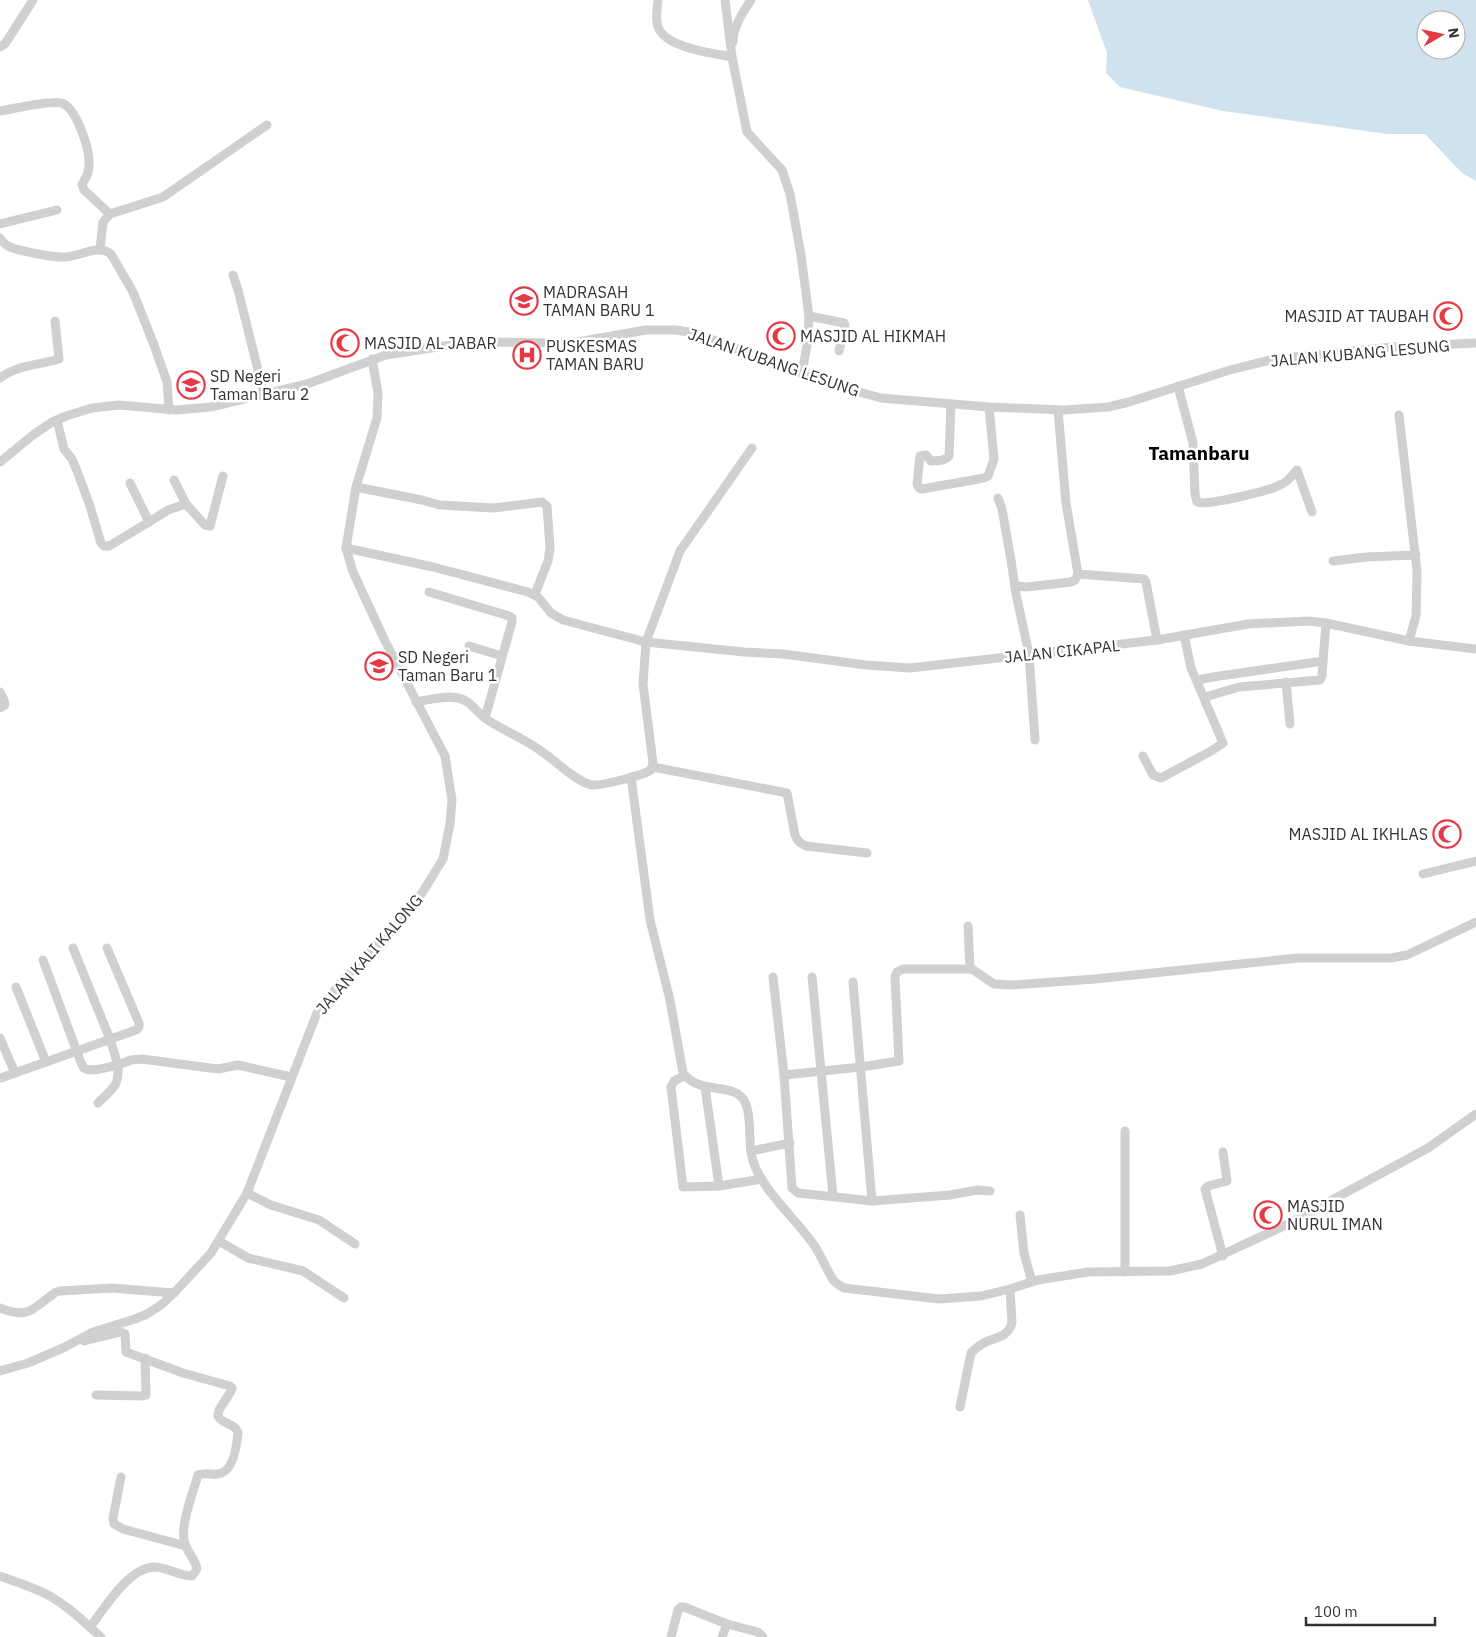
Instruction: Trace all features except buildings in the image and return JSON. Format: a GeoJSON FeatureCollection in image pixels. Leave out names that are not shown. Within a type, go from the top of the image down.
{"type":"FeatureCollection","features":[{"type":"Feature","properties":{"kind":"street"},"geometry":{"type":"LineString","coordinates":[[0,47],[5,44],[33,0]]}},
{"type":"Feature","properties":{"kind":"street"},"geometry":{"type":"LineString","coordinates":[[658,0],[656,20],[658,29],[664,36],[671,41],[692,49],[732,58]]}},
{"type":"Feature","properties":{"kind":"street"},"geometry":{"type":"LineString","coordinates":[[725,0],[732,58],[747,132],[777,164],[785,177],[790,194],[809,316],[808,338],[802,374]]}},
{"type":"Feature","properties":{"kind":"street"},"geometry":{"type":"LineString","coordinates":[[732,58],[733,35],[751,0]]}},
{"type":"Feature","properties":{"kind":"street"},"geometry":{"type":"LineString","coordinates":[[0,111],[56,102],[66,104],[73,112],[81,128],[90,162],[88,173],[82,184],[84,190],[110,214]]}},
{"type":"Feature","properties":{"kind":"street"},"geometry":{"type":"LineString","coordinates":[[100,249],[102,222],[110,214],[164,197],[267,125]]}},
{"type":"Feature","properties":{"kind":"street"},"geometry":{"type":"LineString","coordinates":[[0,224],[57,210]]}},
{"type":"Feature","properties":{"kind":"street"},"geometry":{"type":"LineString","coordinates":[[0,238],[10,248]]}},
{"type":"Feature","properties":{"kind":"street"},"geometry":{"type":"LineString","coordinates":[[0,248],[66,257],[100,249],[106,250],[111,254],[141,309],[164,373],[169,410]]}},
{"type":"Feature","properties":{"kind":"street"},"geometry":{"type":"LineString","coordinates":[[233,275],[264,394]]}},
{"type":"Feature","properties":{"kind":"street"},"geometry":{"type":"LineString","coordinates":[[809,316],[844,323],[845,326],[839,351]]}},
{"type":"Feature","properties":{"kind":"street"},"geometry":{"type":"LineString","coordinates":[[0,378],[11,370],[59,359],[55,322]]}},
{"type":"Feature","properties":{"kind":"street","name":"JALAN KUBANG LESUNG"},"geometry":{"type":"LineString","coordinates":[[0,462],[57,420],[92,408],[119,405],[169,410],[210,407],[307,384],[372,359],[398,353],[474,342],[556,344],[600,339],[646,330],[676,330],[695,333],[802,374],[881,398],[989,407],[1058,410],[1108,407],[1230,370],[1274,359],[1392,346],[1476,342]]}},
{"type":"Feature","properties":{"kind":"street","name":"JALAN KALI KALONG"},"geometry":{"type":"LineString","coordinates":[[0,1371],[28,1363],[93,1332],[147,1314],[174,1293],[211,1254],[247,1193],[316,1012],[398,924],[422,893],[443,858],[450,824],[452,800],[445,756],[384,639],[353,572],[346,548],[356,487],[377,418],[378,393],[372,359]]}},
{"type":"Feature","properties":{"kind":"street"},"geometry":{"type":"LineString","coordinates":[[1178,386],[1193,443],[1197,502],[1215,502],[1269,490],[1286,482],[1297,470],[1312,512]]}},
{"type":"Feature","properties":{"kind":"street"},"geometry":{"type":"LineString","coordinates":[[951,404],[949,456],[944,460],[931,461],[926,455],[920,456],[917,484],[919,488],[988,476],[994,459],[989,407]]}},
{"type":"Feature","properties":{"kind":"street"},"geometry":{"type":"LineString","coordinates":[[1014,586],[1027,587],[1071,582],[1075,580],[1078,574],[1066,503],[1058,410]]}},
{"type":"Feature","properties":{"kind":"street"},"geometry":{"type":"LineString","coordinates":[[1399,415],[1417,571],[1416,616],[1409,641]]}},
{"type":"Feature","properties":{"kind":"street"},"geometry":{"type":"LineString","coordinates":[[57,420],[64,449],[72,459],[89,503],[102,545],[109,546],[168,510],[186,504]]}},
{"type":"Feature","properties":{"kind":"street"},"geometry":{"type":"LineString","coordinates":[[416,702],[456,697],[471,704],[485,718],[526,741],[572,775],[590,784],[648,773],[653,767],[643,684],[646,642],[680,551],[752,448]]}},
{"type":"Feature","properties":{"kind":"street"},"geometry":{"type":"LineString","coordinates":[[174,480],[186,504],[205,525],[210,526],[223,476]]}},
{"type":"Feature","properties":{"kind":"street"},"geometry":{"type":"LineString","coordinates":[[130,483],[149,522]]}},
{"type":"Feature","properties":{"kind":"street"},"geometry":{"type":"LineString","coordinates":[[346,548],[442,569],[535,594],[549,556],[548,519],[545,503],[493,508],[440,505],[356,487]]}},
{"type":"Feature","properties":{"kind":"street"},"geometry":{"type":"LineString","coordinates":[[998,498],[1029,654],[1035,740]]}},
{"type":"Feature","properties":{"kind":"street"},"geometry":{"type":"LineString","coordinates":[[1333,561],[1366,557],[1416,555]]}},
{"type":"Feature","properties":{"kind":"street"},"geometry":{"type":"LineString","coordinates":[[1078,574],[1144,579],[1157,640]]}},
{"type":"Feature","properties":{"kind":"street"},"geometry":{"type":"LineString","coordinates":[[429,592],[511,617],[512,622],[485,718]]}},
{"type":"Feature","properties":{"kind":"street","name":"JALAN CIKAPAL"},"geometry":{"type":"LineString","coordinates":[[535,594],[551,613],[563,620],[646,642],[910,668],[1157,640],[1248,624],[1308,621],[1409,641],[1476,648]]}},
{"type":"Feature","properties":{"kind":"street"},"geometry":{"type":"LineString","coordinates":[[1204,697],[1236,687],[1320,680],[1322,676],[1326,624]]}},
{"type":"Feature","properties":{"kind":"street"},"geometry":{"type":"LineString","coordinates":[[1143,756],[1153,775],[1161,778],[1222,745],[1223,740],[1191,668],[1184,635]]}},
{"type":"Feature","properties":{"kind":"street"},"geometry":{"type":"LineString","coordinates":[[469,646],[502,656]]}},
{"type":"Feature","properties":{"kind":"street"},"geometry":{"type":"LineString","coordinates":[[1197,680],[1323,661]]}},
{"type":"Feature","properties":{"kind":"street"},"geometry":{"type":"LineString","coordinates":[[1286,682],[1290,724]]}},
{"type":"Feature","properties":{"kind":"street"},"geometry":{"type":"LineString","coordinates":[[0,692],[5,705],[0,708]]}},
{"type":"Feature","properties":{"kind":"street"},"geometry":{"type":"LineString","coordinates":[[653,767],[787,793],[794,835],[800,844],[867,853]]}},
{"type":"Feature","properties":{"kind":"street"},"geometry":{"type":"LineString","coordinates":[[631,777],[650,920],[670,1000],[684,1076],[690,1081],[705,1087],[729,1090],[740,1096],[747,1110],[753,1161],[762,1179],[813,1244],[835,1282],[844,1288],[939,1299],[982,1296],[1032,1282],[1088,1272],[1170,1271],[1202,1264],[1223,1256],[1284,1226],[1428,1148],[1476,1114]]}},
{"type":"Feature","properties":{"kind":"street"},"geometry":{"type":"LineString","coordinates":[[1423,874],[1476,861]]}},
{"type":"Feature","properties":{"kind":"street"},"geometry":{"type":"LineString","coordinates":[[784,1076],[861,1068],[899,1061],[895,977],[897,972],[903,969],[970,969],[994,984],[1011,985],[1095,979],[1298,958],[1391,958],[1413,953],[1476,922]]}},
{"type":"Feature","properties":{"kind":"street"},"geometry":{"type":"LineString","coordinates":[[968,926],[970,969]]}},
{"type":"Feature","properties":{"kind":"street"},"geometry":{"type":"LineString","coordinates":[[73,948],[110,1039],[118,1065],[119,1079],[116,1085],[98,1102]]}},
{"type":"Feature","properties":{"kind":"street"},"geometry":{"type":"LineString","coordinates":[[1,1078],[136,1030],[139,1027],[139,1023],[107,948]]}},
{"type":"Feature","properties":{"kind":"street"},"geometry":{"type":"LineString","coordinates":[[43,960],[84,1068],[88,1070],[142,1059],[210,1068],[238,1066],[291,1077]]}},
{"type":"Feature","properties":{"kind":"street"},"geometry":{"type":"LineString","coordinates":[[773,977],[784,1076],[792,1188],[794,1191],[872,1201],[950,1196],[976,1190],[990,1191]]}},
{"type":"Feature","properties":{"kind":"street"},"geometry":{"type":"LineString","coordinates":[[812,977],[833,1196]]}},
{"type":"Feature","properties":{"kind":"street"},"geometry":{"type":"LineString","coordinates":[[853,982],[872,1201]]}},
{"type":"Feature","properties":{"kind":"street"},"geometry":{"type":"LineString","coordinates":[[16,987],[46,1062]]}},
{"type":"Feature","properties":{"kind":"street"},"geometry":{"type":"LineString","coordinates":[[0,1038],[14,1073]]}},
{"type":"Feature","properties":{"kind":"street"},"geometry":{"type":"LineString","coordinates":[[684,1076],[674,1081],[671,1087],[682,1185],[684,1187],[719,1186],[762,1179]]}},
{"type":"Feature","properties":{"kind":"street"},"geometry":{"type":"LineString","coordinates":[[705,1087],[719,1186]]}},
{"type":"Feature","properties":{"kind":"street"},"geometry":{"type":"LineString","coordinates":[[1125,1131],[1125,1272]]}},
{"type":"Feature","properties":{"kind":"street"},"geometry":{"type":"LineString","coordinates":[[751,1151],[790,1143]]}},
{"type":"Feature","properties":{"kind":"street"},"geometry":{"type":"LineString","coordinates":[[1223,1152],[1227,1181],[1208,1186],[1205,1189],[1223,1256]]}},
{"type":"Feature","properties":{"kind":"street"},"geometry":{"type":"LineString","coordinates":[[247,1193],[271,1205],[319,1220],[355,1244]]}},
{"type":"Feature","properties":{"kind":"street"},"geometry":{"type":"LineString","coordinates":[[1020,1215],[1024,1253],[1032,1282]]}},
{"type":"Feature","properties":{"kind":"street"},"geometry":{"type":"LineString","coordinates":[[219,1241],[248,1258],[304,1271],[344,1298]]}},
{"type":"Feature","properties":{"kind":"street"},"geometry":{"type":"LineString","coordinates":[[0,1308],[12,1312],[25,1313],[36,1308],[53,1293],[60,1291],[111,1288],[174,1293]]}},
{"type":"Feature","properties":{"kind":"street"},"geometry":{"type":"LineString","coordinates":[[960,1407],[971,1353],[978,1347],[1006,1334],[1011,1328],[1010,1289]]}},
{"type":"Feature","properties":{"kind":"street"},"geometry":{"type":"LineString","coordinates":[[74,1342],[121,1332],[125,1334],[126,1352],[183,1373],[232,1388],[219,1410],[218,1416],[220,1420],[237,1429],[236,1450],[233,1459],[224,1472],[198,1475],[183,1534],[186,1546],[196,1562],[197,1568],[192,1576],[185,1576],[154,1567],[135,1574],[124,1582],[90,1627]]}},
{"type":"Feature","properties":{"kind":"street"},"geometry":{"type":"LineString","coordinates":[[96,1395],[146,1395],[144,1358]]}},
{"type":"Feature","properties":{"kind":"street"},"geometry":{"type":"LineString","coordinates":[[121,1477],[113,1518],[114,1524],[123,1529],[186,1546]]}},
{"type":"Feature","properties":{"kind":"street"},"geometry":{"type":"LineString","coordinates":[[0,1576],[60,1602],[101,1637]]}},
{"type":"Feature","properties":{"kind":"street"},"geometry":{"type":"LineString","coordinates":[[671,1637],[678,1610],[681,1607],[686,1607],[727,1624],[758,1632],[763,1637]]}},
{"type":"Feature","properties":{"kind":"street"},"geometry":{"type":"LineString","coordinates":[[722,1637],[727,1624]]}},
{"type":"Feature","properties":{"kind":"water"},"geometry":{"type":"Polygon","coordinates":[[[1088,0],[1476,0],[1476,181],[1462,173],[1425,134],[1387,134],[1223,111],[1120,87],[1106,73],[1107,53],[1088,0]]]}},
{"type":"Feature","properties":{"kind":"place","name":"MADRASAH TAMAN BARU 1"},"geometry":{"type":"Point","coordinates":[524,301]}},
{"type":"Feature","properties":{"kind":"place","name":"MASJID AT TAUBAH"},"geometry":{"type":"Point","coordinates":[1448,316]}},
{"type":"Feature","properties":{"kind":"place","name":"MASJID AL HIKMAH"},"geometry":{"type":"Point","coordinates":[781,336]}},
{"type":"Feature","properties":{"kind":"place","name":"MASJID AL JABAR"},"geometry":{"type":"Point","coordinates":[345,343]}},
{"type":"Feature","properties":{"kind":"place","name":"PUSKESMAS TAMAN BARU"},"geometry":{"type":"Point","coordinates":[527,355]}},
{"type":"Feature","properties":{"kind":"place","name":"SD Negeri Taman Baru 2"},"geometry":{"type":"Point","coordinates":[191,385]}},
{"type":"Feature","properties":{"kind":"place","name":"SD Negeri Taman Baru 1"},"geometry":{"type":"Point","coordinates":[379,666]}},
{"type":"Feature","properties":{"kind":"place","name":"MASJID AL IKHLAS"},"geometry":{"type":"Point","coordinates":[1447,834]}},
{"type":"Feature","properties":{"kind":"place","name":"MASJID NURUL IMAN"},"geometry":{"type":"Point","coordinates":[1268,1215]}},
{"type":"Feature","properties":{"kind":"district","name":"Tamanbaru"},"geometry":{"type":"Point","coordinates":[1199,453]}}]}
